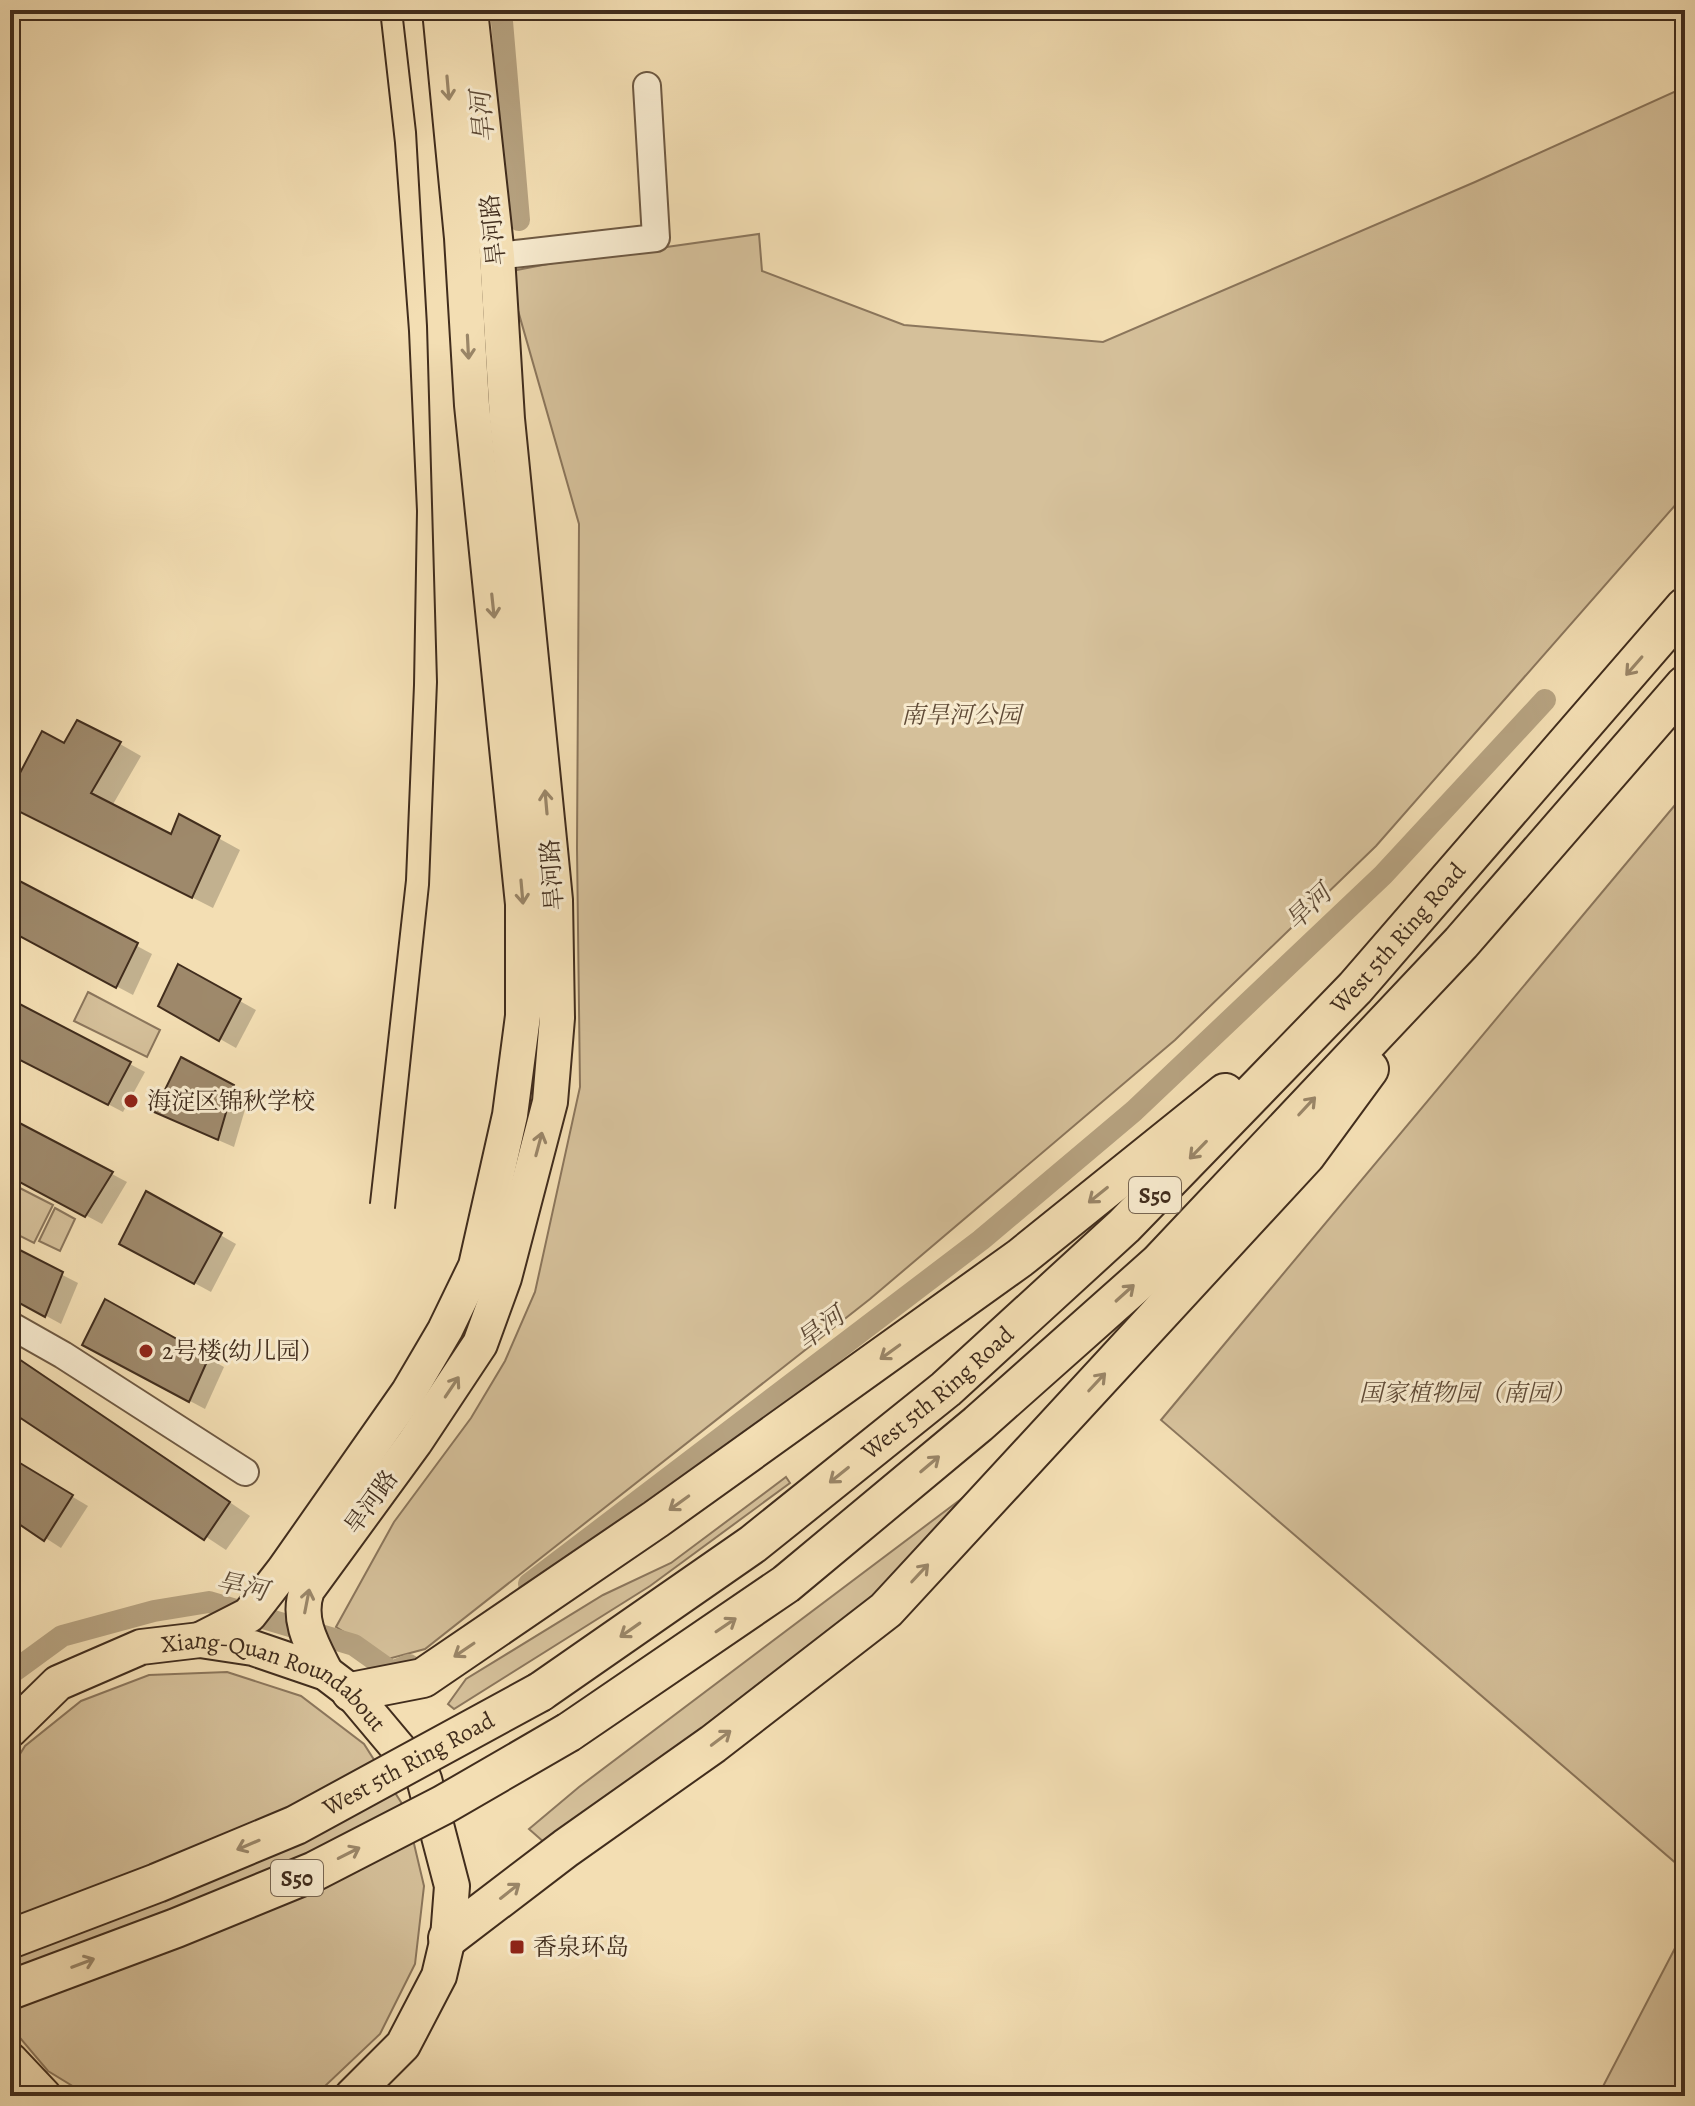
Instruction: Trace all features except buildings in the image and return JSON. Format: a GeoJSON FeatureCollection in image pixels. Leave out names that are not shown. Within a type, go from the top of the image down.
{"type":"FeatureCollection","features":[{"type":"Feature","properties":{"kind":"highway","name":"West 5th Ring Road"},"geometry":{"type":"LineString","coordinates":[[10,1939],[157,1883],[296,1825],[540,1692],[753,1544],[946,1389],[1124,1226],[1355,988],[1685,607]]}},
{"type":"Feature","properties":{"kind":"highway","name":"West 5th Ring Road"},"geometry":{"type":"LineString","coordinates":[[10,1990],[176,1928],[315,1871],[443,1805],[569,1732],[786,1584],[978,1424],[1159,1263],[1461,943],[1685,685]]}},
{"type":"Feature","properties":{"kind":"highway"},"geometry":{"type":"LineString","coordinates":[[448,1938],[566,1848],[713,1744],[886,1610],[1306,1155],[1461,943]]}},
{"type":"Feature","properties":{"kind":"highway"},"geometry":{"type":"LineString","coordinates":[[339,1682],[423,1678],[656,1519],[1020,1258],[1355,988]]}},
{"type":"Feature","properties":{"kind":"main road","name":"旱河路"},"geometry":{"type":"LineString","coordinates":[[200,1640],[249,1615],[408,1393],[438,1343],[476,1266],[510,1115],[523,1016],[523,904],[472,405],[462,238],[440,10]]}},
{"type":"Feature","properties":{"kind":"main road","name":"旱河路"},"geometry":{"type":"LineString","coordinates":[[339,1682],[304,1628],[304,1598],[480,1344],[504,1278],[550,1102],[557,1018],[555,900],[507,419],[498,256],[470,10]]}},
{"type":"Feature","properties":{"kind":"main road","name":"Xiang-Quan Roundabout"},"geometry":{"type":"LineString","coordinates":[[10,1730],[58,1683],[141,1647],[200,1640],[253,1648],[339,1682],[424,1779],[452,1886],[448,1938],[439,1976],[403,2045],[352,2096]]}},
{"type":"Feature","properties":{"kind":"main road"},"geometry":{"type":"LineString","coordinates":[[10,2060],[44,2096]]}},
{"type":"Feature","properties":{"kind":"street"},"geometry":{"type":"LineString","coordinates":[[498,256],[656,238],[647,86]]}},
{"type":"Feature","properties":{"kind":"street"},"geometry":{"type":"LineString","coordinates":[[10,1325],[63,1355],[245,1472]]}},
{"type":"Feature","properties":{"kind":"green space","name":"南旱河公园"},"geometry":{"type":"Polygon","coordinates":[[[1685,87],[1685,494],[1376,846],[1175,1040],[870,1299],[425,1649],[388,1659],[336,1627],[394,1522],[471,1418],[505,1361],[535,1292],[580,1087],[577,848],[579,524],[507,272],[759,234],[762,271],[904,325],[1103,342],[1475,182],[1685,87]]]}},
{"type":"Feature","properties":{"kind":"green space","name":"国家植物园（南园）"},"geometry":{"type":"Polygon","coordinates":[[[1685,793],[1685,1871],[1161,1420],[1685,793]]]}},
{"type":"Feature","properties":{"kind":"green space"},"geometry":{"type":"Polygon","coordinates":[[[88,992],[160,1030],[147,1057],[74,1021],[88,992]]]}},
{"type":"Feature","properties":{"kind":"green space"},"geometry":{"type":"Polygon","coordinates":[[[10,1183],[53,1205],[34,1243],[10,1231],[10,1183]]]}},
{"type":"Feature","properties":{"kind":"green space"},"geometry":{"type":"Polygon","coordinates":[[[55,1208],[75,1219],[60,1251],[39,1241],[55,1208]]]}},
{"type":"Feature","properties":{"kind":"green space"},"geometry":{"type":"Polygon","coordinates":[[[993,1475],[879,1591],[803,1652],[546,1844],[529,1829],[579,1787],[993,1475]]]}},
{"type":"Feature","properties":{"kind":"green space"},"geometry":{"type":"Polygon","coordinates":[[[786,1477],[790,1483],[650,1586],[454,1709],[448,1704],[466,1679],[603,1595],[671,1563],[786,1477]]]}},
{"type":"Feature","properties":{"kind":"green space"},"geometry":{"type":"Polygon","coordinates":[[[227,1672],[301,1696],[364,1744],[406,1810],[424,1886],[415,1964],[380,2034],[323,2088],[305,2096],[89,2096],[48,2071],[10,2026],[10,1770],[25,1746],[81,1701],[149,1675],[227,1672]]]}},
{"type":"Feature","properties":{"kind":"green space"},"geometry":{"type":"Polygon","coordinates":[[[1685,1929],[1685,2096],[1598,2096],[1685,1929]]]}},
{"type":"Feature","properties":{"kind":"waterway","name":"旱河"},"geometry":{"type":"LineString","coordinates":[[501,10],[519,220]]}},
{"type":"Feature","properties":{"kind":"waterway","name":"旱河"},"geometry":{"type":"LineString","coordinates":[[529,1584],[981,1240],[1134,1111],[1383,875],[1545,700]]}},
{"type":"Feature","properties":{"kind":"waterway","name":"旱河"},"geometry":{"type":"LineString","coordinates":[[10,1674],[62,1636],[154,1611],[209,1602],[354,1645],[392,1672],[409,1665]]}},
{"type":"Feature","properties":{"kind":"tram line"},"geometry":{"type":"LineString","coordinates":[[370,1203],[406,880],[417,511],[409,331],[395,143],[380,10]]}},
{"type":"Feature","properties":{"kind":"tram line"},"geometry":{"type":"LineString","coordinates":[[395,1208],[429,885],[437,682],[427,326],[416,132],[402,10]]}},
{"type":"Feature","properties":{"kind":"place","name":"海淀区锦秋学校"},"geometry":{"type":"Point","coordinates":[131,1101]}},
{"type":"Feature","properties":{"kind":"place","name":"2号楼(幼儿园）"},"geometry":{"type":"Point","coordinates":[146,1351]}},
{"type":"Feature","properties":{"kind":"place","name":"香泉环岛"},"geometry":{"type":"Point","coordinates":[517,1947]}}]}
